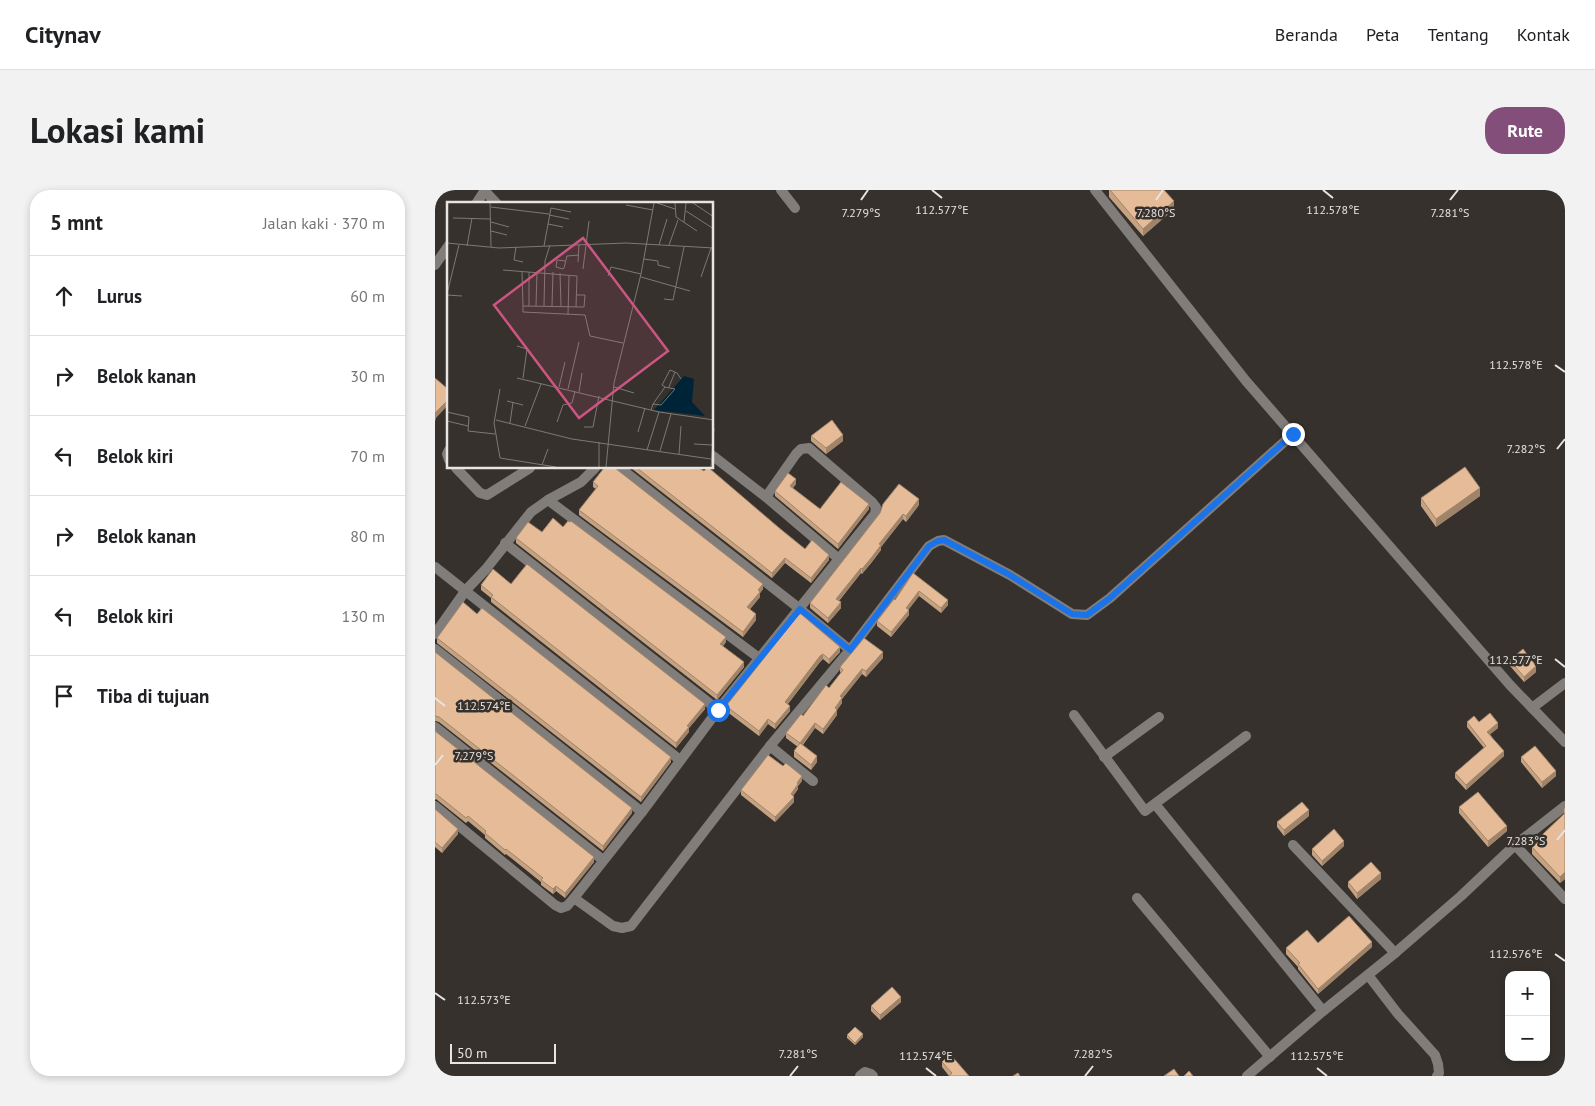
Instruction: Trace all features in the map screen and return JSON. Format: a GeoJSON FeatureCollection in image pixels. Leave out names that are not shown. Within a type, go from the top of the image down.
{"type":"FeatureCollection","features":[{"type":"Feature","properties":{"kind":"street"},"geometry":{"type":"LineString","coordinates":[[477,202],[485,190],[495,202]]}},
{"type":"Feature","properties":{"kind":"street"},"geometry":{"type":"LineString","coordinates":[[781,190],[795,208]]}},
{"type":"Feature","properties":{"kind":"street"},"geometry":{"type":"LineString","coordinates":[[1095,190],[1246,381],[1510,685],[1565,742]]}},
{"type":"Feature","properties":{"kind":"street"},"geometry":{"type":"LineString","coordinates":[[435,265],[447,248]]}},
{"type":"Feature","properties":{"kind":"street"},"geometry":{"type":"LineString","coordinates":[[575,898],[613,926],[622,928],[631,926],[770,746],[850,650],[929,546],[944,540],[1010,575],[1072,614],[1087,615],[1110,598],[1293,434]]}},
{"type":"Feature","properties":{"kind":"street"},"geometry":{"type":"LineString","coordinates":[[435,806],[555,905],[561,908],[567,906],[642,812],[718,710],[875,514],[876,507],[809,448],[801,449],[796,454],[766,497]]}},
{"type":"Feature","properties":{"kind":"street"},"geometry":{"type":"LineString","coordinates":[[714,457],[766,497],[839,559]]}},
{"type":"Feature","properties":{"kind":"street"},"geometry":{"type":"LineString","coordinates":[[457,469],[480,493],[487,495],[528,469]]}},
{"type":"Feature","properties":{"kind":"street"},"geometry":{"type":"LineString","coordinates":[[435,634],[466,590],[486,569],[531,512],[548,500],[581,482],[594,469]]}},
{"type":"Feature","properties":{"kind":"street"},"geometry":{"type":"LineString","coordinates":[[621,469],[850,650]]}},
{"type":"Feature","properties":{"kind":"street"},"geometry":{"type":"LineString","coordinates":[[548,500],[759,658]]}},
{"type":"Feature","properties":{"kind":"street"},"geometry":{"type":"LineString","coordinates":[[505,544],[718,710]]}},
{"type":"Feature","properties":{"kind":"street"},"geometry":{"type":"LineString","coordinates":[[435,566],[681,760]]}},
{"type":"Feature","properties":{"kind":"street"},"geometry":{"type":"LineString","coordinates":[[435,649],[642,812]]}},
{"type":"Feature","properties":{"kind":"street"},"geometry":{"type":"LineString","coordinates":[[1532,708],[1565,683]]}},
{"type":"Feature","properties":{"kind":"street"},"geometry":{"type":"LineString","coordinates":[[1074,715],[1145,811],[1246,736]]}},
{"type":"Feature","properties":{"kind":"street"},"geometry":{"type":"LineString","coordinates":[[1104,757],[1159,717]]}},
{"type":"Feature","properties":{"kind":"street"},"geometry":{"type":"LineString","coordinates":[[435,726],[603,860]]}},
{"type":"Feature","properties":{"kind":"street"},"geometry":{"type":"LineString","coordinates":[[770,746],[813,781]]}},
{"type":"Feature","properties":{"kind":"street"},"geometry":{"type":"LineString","coordinates":[[1155,804],[1323,1011]]}},
{"type":"Feature","properties":{"kind":"street"},"geometry":{"type":"LineString","coordinates":[[1247,1076],[1395,953],[1461,896],[1515,845],[1565,806]]}},
{"type":"Feature","properties":{"kind":"street"},"geometry":{"type":"LineString","coordinates":[[1293,845],[1395,953]]}},
{"type":"Feature","properties":{"kind":"street"},"geometry":{"type":"LineString","coordinates":[[1515,845],[1565,899]]}},
{"type":"Feature","properties":{"kind":"street"},"geometry":{"type":"LineString","coordinates":[[1137,898],[1270,1057]]}},
{"type":"Feature","properties":{"kind":"street"},"geometry":{"type":"LineString","coordinates":[[1368,975],[1398,1014],[1435,1055],[1439,1073],[1437,1076]]}},
{"type":"Feature","properties":{"kind":"street"},"geometry":{"type":"LineString","coordinates":[[860,1076],[865,1072],[873,1076]]}},
{"type":"Feature","properties":{"kind":"building"},"geometry":{"type":"Polygon","coordinates":[[[1110,190],[1164,190],[1174,201],[1143,229],[1110,190]]]}},
{"type":"Feature","properties":{"kind":"building"},"geometry":{"type":"Polygon","coordinates":[[[435,378],[447,388],[447,401],[435,413],[435,378]]]}},
{"type":"Feature","properties":{"kind":"building"},"geometry":{"type":"Polygon","coordinates":[[[832,420],[843,435],[826,448],[811,436],[832,420]]]}},
{"type":"Feature","properties":{"kind":"building"},"geometry":{"type":"Polygon","coordinates":[[[1465,467],[1480,488],[1436,519],[1421,498],[1465,467]]]}},
{"type":"Feature","properties":{"kind":"building"},"geometry":{"type":"Polygon","coordinates":[[[603,469],[616,469],[763,584],[758,590],[760,592],[747,607],[756,614],[743,632],[579,510],[598,486],[593,482],[603,469]]]}},
{"type":"Feature","properties":{"kind":"building"},"geometry":{"type":"Polygon","coordinates":[[[638,469],[701,469],[704,471],[710,469],[805,549],[812,540],[829,555],[811,578],[785,558],[772,573],[638,469]]]}},
{"type":"Feature","properties":{"kind":"building"},"geometry":{"type":"Polygon","coordinates":[[[788,473],[796,479],[790,486],[820,509],[841,482],[869,504],[838,544],[775,491],[788,473]]]}},
{"type":"Feature","properties":{"kind":"building"},"geometry":{"type":"Polygon","coordinates":[[[899,484],[919,499],[906,516],[903,514],[879,544],[881,545],[872,557],[836,599],[841,602],[828,618],[810,603],[880,513],[883,504],[899,484]]]}},
{"type":"Feature","properties":{"kind":"building"},"geometry":{"type":"Polygon","coordinates":[[[553,518],[563,527],[568,521],[571,521],[726,637],[720,644],[744,662],[717,695],[516,538],[528,522],[542,532],[553,518]]]}},
{"type":"Feature","properties":{"kind":"building"},"geometry":{"type":"Polygon","coordinates":[[[527,564],[705,704],[676,743],[491,597],[493,595],[481,585],[493,569],[511,584],[527,564]]]}},
{"type":"Feature","properties":{"kind":"building"},"geometry":{"type":"Polygon","coordinates":[[[913,573],[948,600],[941,608],[919,591],[906,608],[909,610],[891,632],[877,621],[895,600],[913,573]]]}},
{"type":"Feature","properties":{"kind":"building"},"geometry":{"type":"Polygon","coordinates":[[[463,602],[477,614],[482,608],[671,757],[641,797],[437,638],[463,602]]]}},
{"type":"Feature","properties":{"kind":"building"},"geometry":{"type":"Polygon","coordinates":[[[799,614],[840,647],[829,659],[823,654],[820,656],[785,702],[790,706],[775,724],[768,719],[759,731],[726,706],[799,614]]]}},
{"type":"Feature","properties":{"kind":"building"},"geometry":{"type":"Polygon","coordinates":[[[864,638],[883,652],[866,671],[862,669],[840,696],[842,698],[835,708],[837,710],[823,729],[815,723],[800,743],[786,733],[801,714],[803,716],[826,685],[829,688],[843,670],[840,667],[864,638]]]}},
{"type":"Feature","properties":{"kind":"building"},"geometry":{"type":"Polygon","coordinates":[[[1523,649],[1536,666],[1524,677],[1510,660],[1523,649]]]}},
{"type":"Feature","properties":{"kind":"building"},"geometry":{"type":"Polygon","coordinates":[[[435,652],[632,808],[603,846],[439,717],[435,716],[435,652]]]}},
{"type":"Feature","properties":{"kind":"building"},"geometry":{"type":"Polygon","coordinates":[[[1490,713],[1498,723],[1487,732],[1504,751],[1466,785],[1455,773],[1486,746],[1467,722],[1474,716],[1479,722],[1490,713]]]}},
{"type":"Feature","properties":{"kind":"building"},"geometry":{"type":"Polygon","coordinates":[[[435,731],[594,857],[565,893],[556,886],[553,889],[541,880],[543,878],[505,850],[468,816],[466,818],[435,794],[435,731]]]}},
{"type":"Feature","properties":{"kind":"building"},"geometry":{"type":"Polygon","coordinates":[[[800,743],[817,756],[811,765],[794,751],[800,743]]]}},
{"type":"Feature","properties":{"kind":"building"},"geometry":{"type":"Polygon","coordinates":[[[1535,746],[1556,771],[1542,782],[1521,757],[1535,746]]]}},
{"type":"Feature","properties":{"kind":"building"},"geometry":{"type":"Polygon","coordinates":[[[768,755],[783,766],[786,763],[802,776],[791,794],[794,797],[775,817],[741,790],[768,755]]]}},
{"type":"Feature","properties":{"kind":"building"},"geometry":{"type":"Polygon","coordinates":[[[1478,792],[1507,826],[1488,841],[1459,807],[1478,792]]]}},
{"type":"Feature","properties":{"kind":"building"},"geometry":{"type":"Polygon","coordinates":[[[1302,802],[1309,810],[1284,830],[1277,822],[1302,802]]]}},
{"type":"Feature","properties":{"kind":"building"},"geometry":{"type":"Polygon","coordinates":[[[435,809],[458,829],[442,848],[435,842],[435,809]]]}},
{"type":"Feature","properties":{"kind":"building"},"geometry":{"type":"Polygon","coordinates":[[[1565,813],[1565,872],[1560,877],[1532,847],[1544,837],[1542,835],[1565,813]]]}},
{"type":"Feature","properties":{"kind":"building"},"geometry":{"type":"Polygon","coordinates":[[[1334,829],[1344,841],[1322,861],[1312,849],[1334,829]]]}},
{"type":"Feature","properties":{"kind":"building"},"geometry":{"type":"Polygon","coordinates":[[[1371,862],[1381,873],[1357,893],[1348,882],[1371,862]]]}},
{"type":"Feature","properties":{"kind":"building"},"geometry":{"type":"Polygon","coordinates":[[[1349,916],[1372,942],[1318,989],[1298,964],[1300,963],[1286,948],[1307,930],[1318,943],[1349,916]]]}},
{"type":"Feature","properties":{"kind":"building"},"geometry":{"type":"Polygon","coordinates":[[[892,987],[901,997],[880,1015],[871,1006],[892,987]]]}},
{"type":"Feature","properties":{"kind":"building"},"geometry":{"type":"Polygon","coordinates":[[[855,1027],[863,1034],[855,1043],[847,1035],[855,1027]]]}},
{"type":"Feature","properties":{"kind":"building"},"geometry":{"type":"Polygon","coordinates":[[[950,1054],[969,1076],[949,1076],[952,1073],[942,1062],[950,1054]]]}},
{"type":"Feature","properties":{"kind":"building"},"geometry":{"type":"Polygon","coordinates":[[[1174,1069],[1179,1076],[1164,1076],[1174,1069]]]}},
{"type":"Feature","properties":{"kind":"building"},"geometry":{"type":"Polygon","coordinates":[[[1189,1071],[1193,1076],[1184,1076],[1189,1071]]]}},
{"type":"Feature","properties":{"kind":"route"},"geometry":{"type":"LineString","coordinates":[[718,710],[800,609],[850,650],[929,546],[938,541],[944,540],[1010,575],[1072,614],[1087,615],[1110,598],[1293,434]]}}]}
